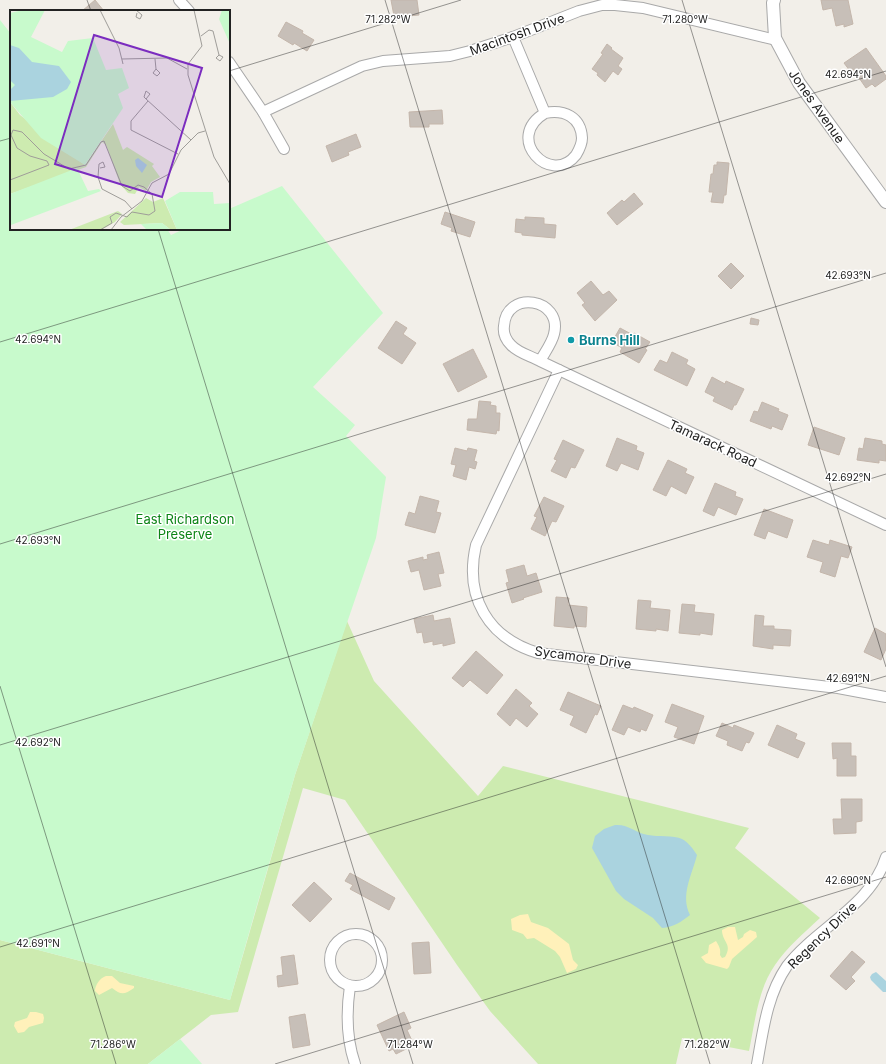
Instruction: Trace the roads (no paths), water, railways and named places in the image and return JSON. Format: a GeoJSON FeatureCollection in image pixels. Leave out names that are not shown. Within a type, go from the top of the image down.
{"type":"FeatureCollection","features":[{"type":"Feature","properties":{"kind":"street"},"geometry":{"type":"LineString","coordinates":[[180,0],[188,10]]}},
{"type":"Feature","properties":{"kind":"street","name":"Jones Avenue"},"geometry":{"type":"LineString","coordinates":[[774,0],[776,40],[799,83],[886,202]]}},
{"type":"Feature","properties":{"kind":"street","name":"Macintosh Drive"},"geometry":{"type":"LineString","coordinates":[[263,112],[362,66],[383,61],[450,56],[513,37],[591,7],[615,5],[643,8],[776,40]]}},
{"type":"Feature","properties":{"kind":"street"},"geometry":{"type":"LineString","coordinates":[[513,37],[545,113]]}},
{"type":"Feature","properties":{"kind":"street"},"geometry":{"type":"LineString","coordinates":[[230,63],[263,112],[284,149]]}},
{"type":"Feature","properties":{"kind":"street"},"geometry":{"type":"LineString","coordinates":[[554,111],[564,113],[572,117],[578,124],[582,142],[579,151],[573,158],[565,163],[556,165],[548,164],[537,158],[530,148],[528,140],[530,128],[538,118],[545,113],[554,111]]}},
{"type":"Feature","properties":{"kind":"street","name":"Tamarack Road"},"geometry":{"type":"LineString","coordinates":[[540,361],[554,333],[553,317],[547,308],[537,303],[521,303],[508,312],[504,322],[504,333],[512,347],[540,361],[886,525]]}},
{"type":"Feature","properties":{"kind":"street","name":"Sycamore Drive"},"geometry":{"type":"LineString","coordinates":[[559,370],[476,545],[473,580],[478,602],[490,622],[498,631],[516,645],[538,653],[838,688],[886,697]]}},
{"type":"Feature","properties":{"kind":"street","name":"Regency Drive"},"geometry":{"type":"LineString","coordinates":[[757,1064],[769,1005],[777,982],[797,956],[857,902],[870,887],[881,870],[886,857]]}},
{"type":"Feature","properties":{"kind":"street"},"geometry":{"type":"LineString","coordinates":[[360,934],[371,938],[379,946],[382,957],[382,968],[376,978],[372,981],[362,986],[350,986],[340,981],[333,972],[331,967],[331,955],[332,950],[339,941],[349,935],[360,934]]}},
{"type":"Feature","properties":{"kind":"street"},"geometry":{"type":"LineString","coordinates":[[350,986],[347,1006],[348,1032],[349,1045],[355,1064]]}},
{"type":"Feature","properties":{"kind":"water"},"geometry":{"type":"Polygon","coordinates":[[[615,825],[628,827],[648,835],[679,838],[691,846],[697,855],[688,885],[686,900],[690,915],[684,920],[670,927],[662,928],[653,918],[624,899],[616,891],[592,848],[595,836],[604,829],[615,825]]]}},
{"type":"Feature","properties":{"kind":"water"},"geometry":{"type":"Polygon","coordinates":[[[876,972],[886,981],[886,992],[883,992],[871,980],[870,977],[876,972]]]}},
{"type":"Feature","properties":{"kind":"place","name":"Burns Hill"},"geometry":{"type":"Point","coordinates":[571,340]}},
{"type":"Feature","properties":{"kind":"park label","name":"East Richardson Preserve"},"geometry":{"type":"Point","coordinates":[185,526]}}]}
